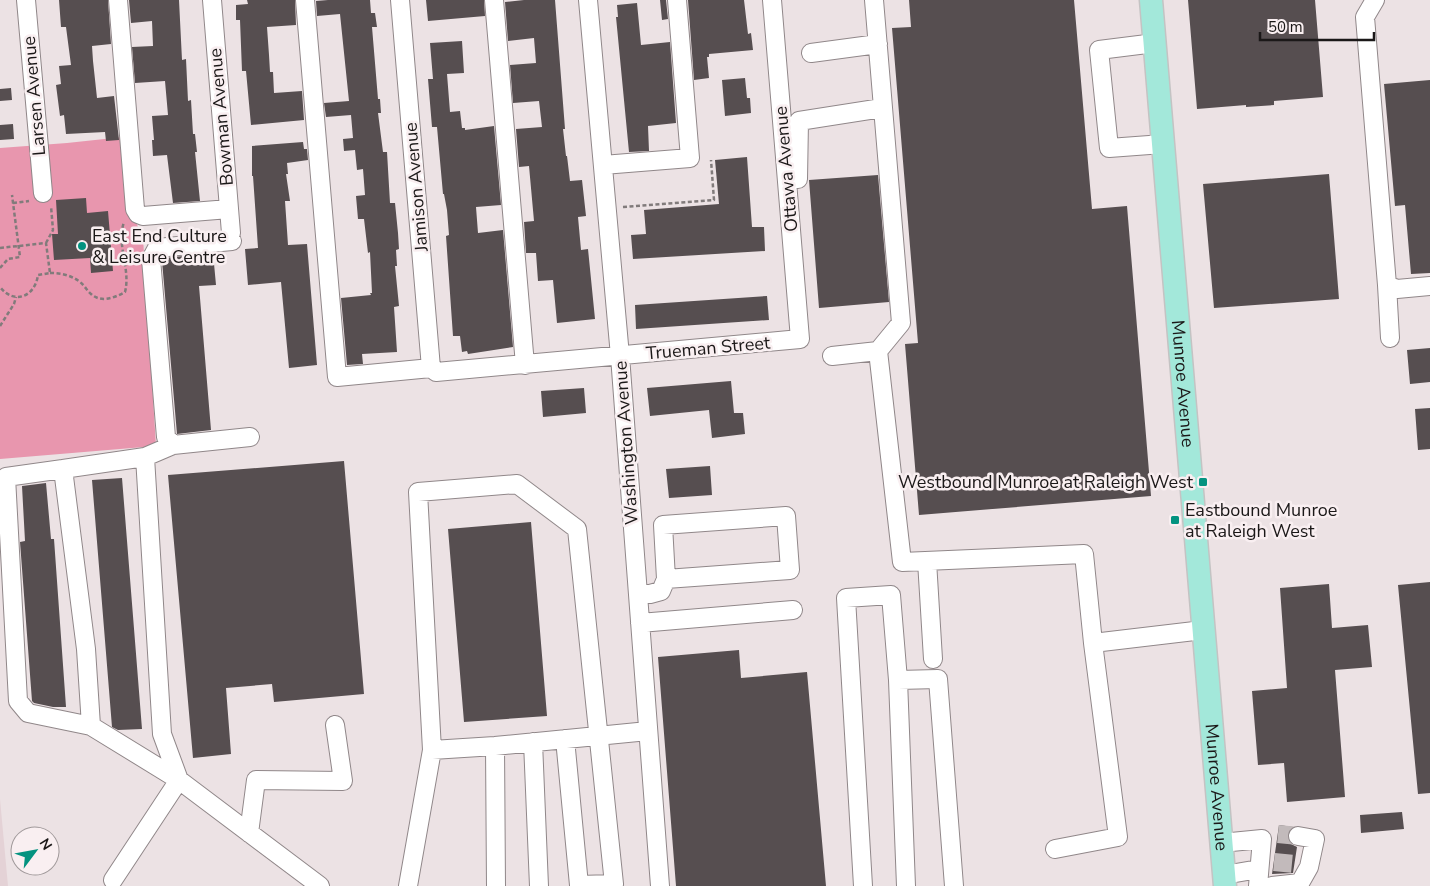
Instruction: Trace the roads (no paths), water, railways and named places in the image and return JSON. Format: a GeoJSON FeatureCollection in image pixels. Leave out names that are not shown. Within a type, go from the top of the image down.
{"type":"FeatureCollection","features":[{"type":"Feature","properties":{"kind":"main road","name":"Munroe Avenue"},"geometry":{"type":"LineString","coordinates":[[1151,0],[1224,880]]}},
{"type":"Feature","properties":{"kind":"street","name":"Larsen Avenue"},"geometry":{"type":"LineString","coordinates":[[26,0],[46,196]]}},
{"type":"Feature","properties":{"kind":"street"},"geometry":{"type":"LineString","coordinates":[[118,0],[136,209],[138,214],[143,216],[229,208]]}},
{"type":"Feature","properties":{"kind":"street","name":"Bowman Avenue"},"geometry":{"type":"LineString","coordinates":[[173,445],[166,437],[151,259],[157,248],[232,237],[212,0]]}},
{"type":"Feature","properties":{"kind":"street","name":"Trueman Street"},"geometry":{"type":"LineString","coordinates":[[305,0],[337,377],[525,365],[800,339]]}},
{"type":"Feature","properties":{"kind":"street","name":"Jamison Avenue"},"geometry":{"type":"LineString","coordinates":[[400,0],[433,370]]}},
{"type":"Feature","properties":{"kind":"street"},"geometry":{"type":"LineString","coordinates":[[494,0],[525,365]]}},
{"type":"Feature","properties":{"kind":"street","name":"Washington Avenue"},"geometry":{"type":"LineString","coordinates":[[588,0],[620,356],[660,886]]}},
{"type":"Feature","properties":{"kind":"street"},"geometry":{"type":"LineString","coordinates":[[603,165],[690,158],[677,0]]}},
{"type":"Feature","properties":{"kind":"street","name":"Ottawa Avenue"},"geometry":{"type":"LineString","coordinates":[[772,0],[800,339]]}},
{"type":"Feature","properties":{"kind":"street"},"geometry":{"type":"LineString","coordinates":[[874,0],[900,323],[878,351],[902,562],[1084,554],[1093,643],[1118,837],[1055,849]]}},
{"type":"Feature","properties":{"kind":"street"},"geometry":{"type":"LineString","coordinates":[[1375,0],[1365,17],[1390,338]]}},
{"type":"Feature","properties":{"kind":"street"},"geometry":{"type":"LineString","coordinates":[[1155,43],[1099,50],[1109,148],[1163,144]]}},
{"type":"Feature","properties":{"kind":"street"},"geometry":{"type":"LineString","coordinates":[[811,53],[878,44]]}},
{"type":"Feature","properties":{"kind":"street"},"geometry":{"type":"LineString","coordinates":[[798,179],[798,121],[882,108]]}},
{"type":"Feature","properties":{"kind":"street"},"geometry":{"type":"LineString","coordinates":[[1387,285],[1398,289],[1430,286]]}},
{"type":"Feature","properties":{"kind":"street"},"geometry":{"type":"LineString","coordinates":[[832,356],[878,351]]}},
{"type":"Feature","properties":{"kind":"street"},"geometry":{"type":"LineString","coordinates":[[250,437],[173,445],[145,457],[6,477],[18,701],[28,713],[91,726],[179,780],[320,886]]}},
{"type":"Feature","properties":{"kind":"street"},"geometry":{"type":"LineString","coordinates":[[145,457],[162,734],[179,780]]}},
{"type":"Feature","properties":{"kind":"street"},"geometry":{"type":"LineString","coordinates":[[63,469],[86,649],[91,726]]}},
{"type":"Feature","properties":{"kind":"street"},"geometry":{"type":"LineString","coordinates":[[412,884],[432,750],[418,492],[517,484],[577,529],[614,884],[579,886],[566,739]]}},
{"type":"Feature","properties":{"kind":"street"},"geometry":{"type":"LineString","coordinates":[[638,594],[650,594],[661,591],[666,579],[663,525],[786,516],[790,570],[666,579]]}},
{"type":"Feature","properties":{"kind":"street"},"geometry":{"type":"LineString","coordinates":[[927,561],[933,659]]}},
{"type":"Feature","properties":{"kind":"street"},"geometry":{"type":"LineString","coordinates":[[863,886],[846,598],[891,595],[898,680],[906,886]]}},
{"type":"Feature","properties":{"kind":"street"},"geometry":{"type":"LineString","coordinates":[[640,623],[792,610]]}},
{"type":"Feature","properties":{"kind":"street"},"geometry":{"type":"LineString","coordinates":[[1093,643],[1203,630]]}},
{"type":"Feature","properties":{"kind":"street"},"geometry":{"type":"LineString","coordinates":[[898,680],[938,679],[954,886]]}},
{"type":"Feature","properties":{"kind":"street"},"geometry":{"type":"LineString","coordinates":[[249,833],[256,780],[343,781],[335,725]]}},
{"type":"Feature","properties":{"kind":"street"},"geometry":{"type":"LineString","coordinates":[[432,750],[495,746],[648,731]]}},
{"type":"Feature","properties":{"kind":"street"},"geometry":{"type":"LineString","coordinates":[[533,742],[539,886]]}},
{"type":"Feature","properties":{"kind":"street"},"geometry":{"type":"LineString","coordinates":[[495,746],[496,886]]}},
{"type":"Feature","properties":{"kind":"street"},"geometry":{"type":"LineString","coordinates":[[113,880],[179,780]]}},
{"type":"Feature","properties":{"kind":"street"},"geometry":{"type":"LineString","coordinates":[[1221,843],[1270,837],[1262,869],[1224,880]]}},
{"type":"Feature","properties":{"kind":"street"},"geometry":{"type":"LineString","coordinates":[[1272,886],[1301,885],[1302,865],[1307,838]]}},
{"type":"Feature","properties":{"kind":"tunnel"},"geometry":{"type":"LineString","coordinates":[[1278,834],[1298,836]]}},
{"type":"Feature","properties":{"kind":"tunnel"},"geometry":{"type":"LineString","coordinates":[[1274,862],[1295,864]]}},
{"type":"Feature","properties":{"kind":"place","name":"East End Culture & Leisure Centre"},"geometry":{"type":"Point","coordinates":[82,246]}},
{"type":"Feature","properties":{"kind":"place","name":"Westbound Munroe at Raleigh West"},"geometry":{"type":"Point","coordinates":[1203,482]}},
{"type":"Feature","properties":{"kind":"place","name":"Eastbound Munroe at Raleigh West"},"geometry":{"type":"Point","coordinates":[1175,520]}}]}
